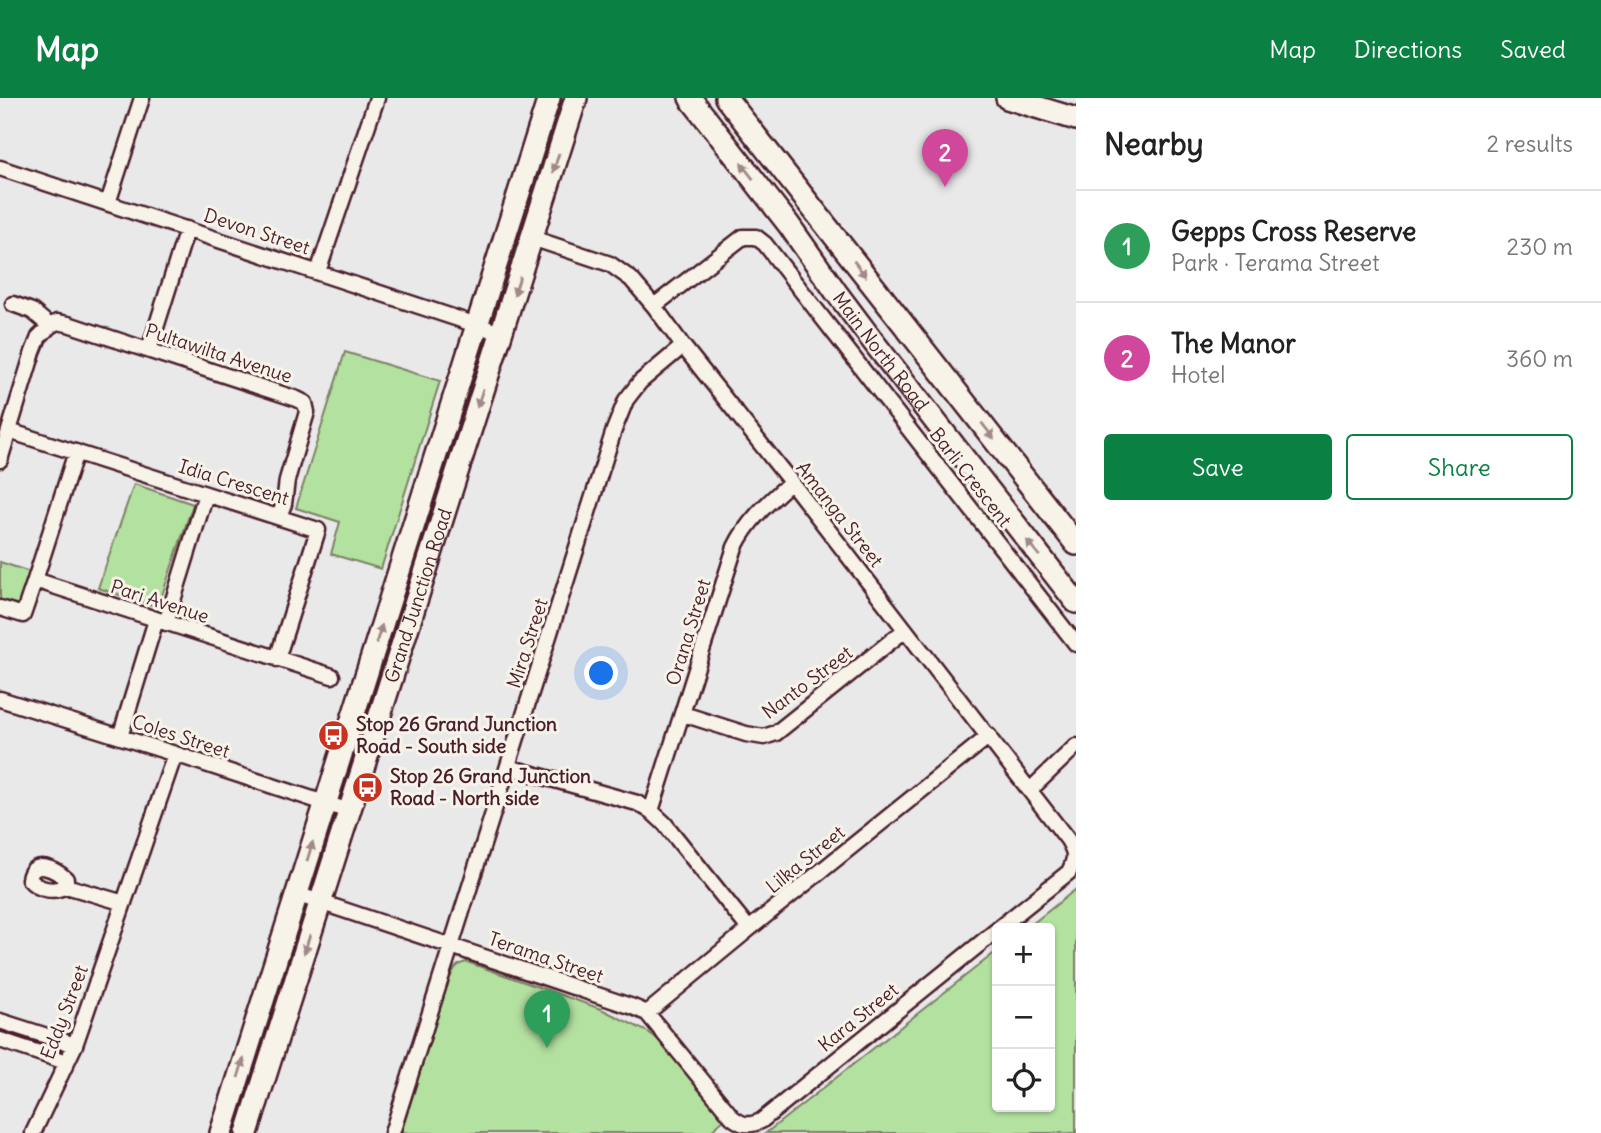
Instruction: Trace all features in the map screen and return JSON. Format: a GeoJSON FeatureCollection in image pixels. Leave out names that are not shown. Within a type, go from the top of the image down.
{"type":"FeatureCollection","features":[{"type":"Feature","properties":{"kind":"highway","name":"Grand Junction Road"},"geometry":{"type":"LineString","coordinates":[[221,1133],[550,98]]}},
{"type":"Feature","properties":{"kind":"highway","name":"Grand Junction Road"},"geometry":{"type":"LineString","coordinates":[[247,1133],[576,98]]}},
{"type":"Feature","properties":{"kind":"highway","name":"Main North Road"},"geometry":{"type":"LineString","coordinates":[[690,98],[789,225],[859,323],[1076,602]]}},
{"type":"Feature","properties":{"kind":"highway","name":"Main North Road"},"geometry":{"type":"LineString","coordinates":[[726,98],[1076,544]]}},
{"type":"Feature","properties":{"kind":"highway"},"geometry":{"type":"LineString","coordinates":[[1007,98],[1076,119]]}},
{"type":"Feature","properties":{"kind":"highway"},"geometry":{"type":"LineString","coordinates":[[789,225],[811,208]]}},
{"type":"Feature","properties":{"kind":"highway"},"geometry":{"type":"LineString","coordinates":[[501,249],[532,239],[512,214]]}},
{"type":"Feature","properties":{"kind":"street"},"geometry":{"type":"LineString","coordinates":[[108,203],[142,98]]}},
{"type":"Feature","properties":{"kind":"street"},"geometry":{"type":"LineString","coordinates":[[318,272],[377,98]]}},
{"type":"Feature","properties":{"kind":"street","name":"Devon Street"},"geometry":{"type":"LineString","coordinates":[[0,168],[501,333]]}},
{"type":"Feature","properties":{"kind":"street"},"geometry":{"type":"LineString","coordinates":[[149,350],[187,229]]}},
{"type":"Feature","properties":{"kind":"street","name":"Barli Crescent"},"geometry":{"type":"LineString","coordinates":[[654,306],[743,237],[756,237],[765,244],[1076,644]]}},
{"type":"Feature","properties":{"kind":"street","name":"Amanga Street"},"geometry":{"type":"LineString","coordinates":[[532,239],[610,264],[631,279],[1068,839],[1075,852],[1076,861]]}},
{"type":"Feature","properties":{"kind":"street","name":"Pultawilta Avenue"},"geometry":{"type":"LineString","coordinates":[[13,304],[32,311],[50,326],[62,322],[305,403],[307,412],[279,516]]}},
{"type":"Feature","properties":{"kind":"street"},"geometry":{"type":"LineString","coordinates":[[0,460],[39,337],[50,326]]}},
{"type":"Feature","properties":{"kind":"street","name":"Mira Street"},"geometry":{"type":"LineString","coordinates":[[391,1133],[614,430],[626,400],[640,382],[683,346]]}},
{"type":"Feature","properties":{"kind":"street","name":"Idia Crescent"},"geometry":{"type":"LineString","coordinates":[[9,431],[318,530],[277,659]]}},
{"type":"Feature","properties":{"kind":"street"},"geometry":{"type":"LineString","coordinates":[[0,608],[23,615],[76,452]]}},
{"type":"Feature","properties":{"kind":"street","name":"Orana Street"},"geometry":{"type":"LineString","coordinates":[[652,811],[735,547],[743,531],[758,512],[791,482]]}},
{"type":"Feature","properties":{"kind":"street"},"geometry":{"type":"LineString","coordinates":[[120,737],[206,494]]}},
{"type":"Feature","properties":{"kind":"street","name":"Pari Avenue"},"geometry":{"type":"LineString","coordinates":[[35,580],[332,676]]}},
{"type":"Feature","properties":{"kind":"street","name":"Nanto Street"},"geometry":{"type":"LineString","coordinates":[[683,714],[746,734],[764,737],[776,733],[905,630]]}},
{"type":"Feature","properties":{"kind":"street","name":"Coles Street"},"geometry":{"type":"LineString","coordinates":[[0,699],[349,811]]}},
{"type":"Feature","properties":{"kind":"street","name":"Lilka Street"},"geometry":{"type":"LineString","coordinates":[[647,1013],[989,736]]}},
{"type":"Feature","properties":{"kind":"street"},"geometry":{"type":"LineString","coordinates":[[1030,790],[1076,747]]}},
{"type":"Feature","properties":{"kind":"street","name":"Eddy Street"},"geometry":{"type":"LineString","coordinates":[[33,1133],[75,1045],[175,754]]}},
{"type":"Feature","properties":{"kind":"street"},"geometry":{"type":"LineString","coordinates":[[508,767],[637,803],[652,811],[749,929]]}},
{"type":"Feature","properties":{"kind":"street","name":"Kara Street"},"geometry":{"type":"LineString","coordinates":[[1005,923],[1069,872],[1076,861]]}},
{"type":"Feature","properties":{"kind":"street"},"geometry":{"type":"LineString","coordinates":[[66,886],[124,903]]}},
{"type":"Feature","properties":{"kind":"street","name":"Terama Street"},"geometry":{"type":"LineString","coordinates":[[296,894],[647,1013]]}},
{"type":"Feature","properties":{"kind":"street","name":"Kara Street"},"geometry":{"type":"LineString","coordinates":[[647,1013],[732,1117],[740,1124],[750,1126],[761,1121],[992,934]]}},
{"type":"Feature","properties":{"kind":"street"},"geometry":{"type":"LineString","coordinates":[[0,1021],[75,1045]]}},
{"type":"Feature","properties":{"kind":"street"},"geometry":{"type":"LineString","coordinates":[[0,1040],[66,1062]]}},
{"type":"Feature","properties":{"kind":"green space"},"geometry":{"type":"Polygon","coordinates":[[[345,352],[440,381],[381,569],[331,554],[340,522],[296,508],[345,352]]]}},
{"type":"Feature","properties":{"kind":"green space"},"geometry":{"type":"Polygon","coordinates":[[[134,484],[193,504],[158,607],[98,588],[134,484]]]}},
{"type":"Feature","properties":{"kind":"green space"},"geometry":{"type":"Polygon","coordinates":[[[0,562],[33,573],[21,611],[0,604],[0,562]]]}},
{"type":"Feature","properties":{"kind":"green space"},"geometry":{"type":"Polygon","coordinates":[[[1076,889],[1076,1133],[766,1133],[992,955],[992,1112],[1055,1112],[1055,923],[1033,923],[1076,889]]]}},
{"type":"Feature","properties":{"kind":"green space"},"geometry":{"type":"Polygon","coordinates":[[[467,962],[601,1009],[648,1032],[662,1042],[725,1119],[709,1133],[401,1133],[448,982],[457,967],[467,962]]]}},
{"type":"Feature","properties":{"kind":"place","name":"The Manor"},"geometry":{"type":"Point","coordinates":[945,187]}},
{"type":"Feature","properties":{"kind":"place","name":"Stop 26 Grand Junction Road - South side"},"geometry":{"type":"Point","coordinates":[333,735]}},
{"type":"Feature","properties":{"kind":"place","name":"Stop 26 Grand Junction Road - North side"},"geometry":{"type":"Point","coordinates":[367,787]}},
{"type":"Feature","properties":{"kind":"place","name":"Gepps Cross Reserve"},"geometry":{"type":"Point","coordinates":[547,1048]}}]}
